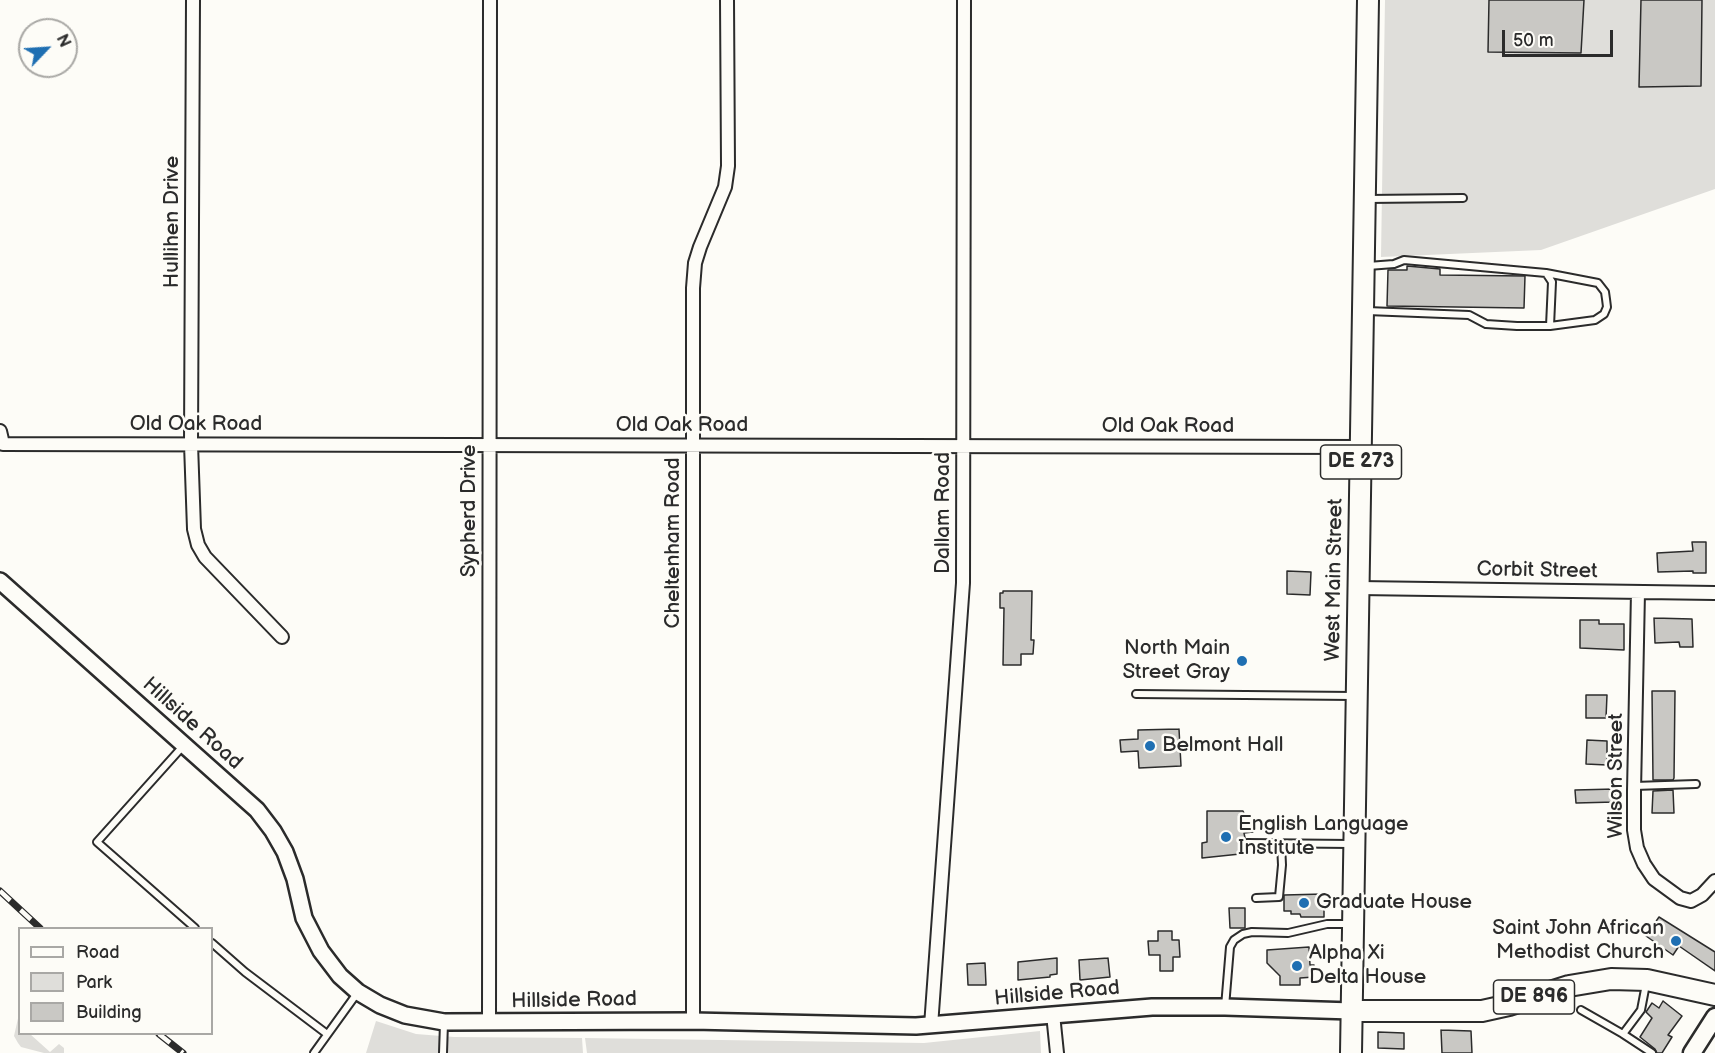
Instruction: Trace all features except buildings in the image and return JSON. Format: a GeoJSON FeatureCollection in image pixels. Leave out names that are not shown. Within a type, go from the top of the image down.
{"type":"FeatureCollection","features":[{"type":"Feature","properties":{"kind":"main road","name":"West Main Street"},"geometry":{"type":"LineString","coordinates":[[1351,1053],[1368,0]]}},
{"type":"Feature","properties":{"kind":"main road","name":"DE 896"},"geometry":{"type":"LineString","coordinates":[[1352,1011],[1482,1011],[1585,983],[1611,979],[1647,980],[1715,995]]}},
{"type":"Feature","properties":{"kind":"main road"},"geometry":{"type":"LineString","coordinates":[[1692,1053],[1715,1017]]}},
{"type":"Feature","properties":{"kind":"street","name":"Hullihen Drive"},"geometry":{"type":"LineString","coordinates":[[193,0],[191,444],[194,529],[198,545],[205,557],[282,637]]}},
{"type":"Feature","properties":{"kind":"street","name":"Sypherd Drive"},"geometry":{"type":"LineString","coordinates":[[489,1022],[490,0]]}},
{"type":"Feature","properties":{"kind":"street","name":"Cheltenham Road"},"geometry":{"type":"LineString","coordinates":[[693,1021],[693,288],[695,263],[725,188],[728,166],[727,0]]}},
{"type":"Feature","properties":{"kind":"street","name":"Dallam Road"},"geometry":{"type":"LineString","coordinates":[[931,1026],[962,616],[964,0]]}},
{"type":"Feature","properties":{"kind":"street","name":"Old Oak Road"},"geometry":{"type":"LineString","coordinates":[[0,431],[3,444],[1361,447]]}},
{"type":"Feature","properties":{"kind":"street","name":"Hillside Road"},"geometry":{"type":"LineString","coordinates":[[3,585],[252,805],[273,831],[289,861],[311,935],[333,968],[370,1000],[405,1015],[444,1023],[693,1021],[931,1026],[1143,1008],[1225,1006],[1352,1011]]}},
{"type":"Feature","properties":{"kind":"street","name":"Corbit Street"},"geometry":{"type":"LineString","coordinates":[[1359,588],[1715,593]]}},
{"type":"Feature","properties":{"kind":"street","name":"Wilson Street"},"geometry":{"type":"LineString","coordinates":[[1638,592],[1634,786],[1634,830],[1637,848],[1654,879],[1680,898],[1691,901],[1702,895],[1715,881]]}},
{"type":"Feature","properties":{"kind":"street"},"geometry":{"type":"LineString","coordinates":[[1053,1014],[1057,1053]]}},
{"type":"Feature","properties":{"kind":"lane"},"geometry":{"type":"LineString","coordinates":[[1365,200],[1463,198]]}},
{"type":"Feature","properties":{"kind":"lane"},"geometry":{"type":"LineString","coordinates":[[1364,266],[1394,264],[1404,260],[1546,273],[1598,283],[1605,292],[1607,307],[1599,318],[1550,326],[1486,324],[1469,315],[1364,311]]}},
{"type":"Feature","properties":{"kind":"lane"},"geometry":{"type":"LineString","coordinates":[[1546,273],[1552,282],[1550,326]]}},
{"type":"Feature","properties":{"kind":"lane"},"geometry":{"type":"LineString","coordinates":[[1136,694],[1357,696]]}},
{"type":"Feature","properties":{"kind":"lane"},"geometry":{"type":"LineString","coordinates":[[184,745],[97,842],[194,927]]}},
{"type":"Feature","properties":{"kind":"lane"},"geometry":{"type":"LineString","coordinates":[[1634,786],[1696,784]]}},
{"type":"Feature","properties":{"kind":"lane"},"geometry":{"type":"LineString","coordinates":[[1247,843],[1355,844]]}},
{"type":"Feature","properties":{"kind":"lane"},"geometry":{"type":"LineString","coordinates":[[1256,898],[1279,897],[1281,844]]}},
{"type":"Feature","properties":{"kind":"lane"},"geometry":{"type":"LineString","coordinates":[[1225,1006],[1230,947],[1234,940],[1243,934],[1288,933],[1328,924],[1353,924]]}},
{"type":"Feature","properties":{"kind":"lane"},"geometry":{"type":"LineString","coordinates":[[213,944],[245,972],[327,1034]]}},
{"type":"Feature","properties":{"kind":"lane"},"geometry":{"type":"LineString","coordinates":[[1623,1034],[1641,1010],[1647,980]]}},
{"type":"Feature","properties":{"kind":"lane"},"geometry":{"type":"LineString","coordinates":[[314,1053],[358,992]]}},
{"type":"Feature","properties":{"kind":"lane"},"geometry":{"type":"LineString","coordinates":[[1581,1010],[1652,1053]]}},
{"type":"Feature","properties":{"kind":"lane"},"geometry":{"type":"LineString","coordinates":[[443,1053],[444,1023]]}},
{"type":"Feature","properties":{"kind":"green space"},"geometry":{"type":"Polygon","coordinates":[[[1385,0],[1715,0],[1715,189],[1541,250],[1381,257],[1385,0]]]}},
{"type":"Feature","properties":{"kind":"green space"},"geometry":{"type":"Polygon","coordinates":[[[18,1018],[18,1035],[31,1035],[50,1052],[59,1044],[64,1048],[64,1053],[44,1053],[21,1047],[14,1036],[18,1018]]]}},
{"type":"Feature","properties":{"kind":"green space"},"geometry":{"type":"Polygon","coordinates":[[[376,1021],[416,1034],[454,1037],[582,1038],[583,1053],[366,1053],[376,1021]]]}},
{"type":"Feature","properties":{"kind":"green space"},"geometry":{"type":"Polygon","coordinates":[[[1040,1031],[1041,1053],[587,1053],[585,1038],[924,1043],[1040,1031]]]}},
{"type":"Feature","properties":{"kind":"railway"},"geometry":{"type":"LineString","coordinates":[[0,891],[39,927]]}},
{"type":"Feature","properties":{"kind":"railway"},"geometry":{"type":"LineString","coordinates":[[160,1035],[183,1053]]}},
{"type":"Feature","properties":{"kind":"place","name":"North Main Street Gray"},"geometry":{"type":"Point","coordinates":[1242,661]}},
{"type":"Feature","properties":{"kind":"place","name":"Belmont Hall"},"geometry":{"type":"Point","coordinates":[1150,746]}},
{"type":"Feature","properties":{"kind":"place","name":"English Language Institute"},"geometry":{"type":"Point","coordinates":[1226,837]}},
{"type":"Feature","properties":{"kind":"place","name":"Graduate House"},"geometry":{"type":"Point","coordinates":[1304,903]}},
{"type":"Feature","properties":{"kind":"place","name":"Saint John African Methodist Church"},"geometry":{"type":"Point","coordinates":[1676,941]}},
{"type":"Feature","properties":{"kind":"place","name":"Alpha Xi Delta House"},"geometry":{"type":"Point","coordinates":[1297,966]}}]}
